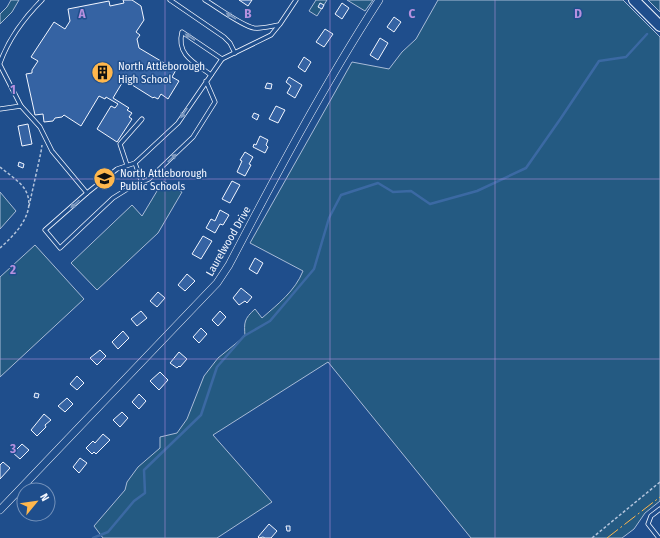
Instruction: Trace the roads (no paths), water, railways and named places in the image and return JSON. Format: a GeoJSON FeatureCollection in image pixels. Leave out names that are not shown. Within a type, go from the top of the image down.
{"type":"FeatureCollection","features":[{"type":"Feature","properties":{"kind":"street","name":"Laurelwood Drive"},"geometry":{"type":"LineString","coordinates":[[0,510],[217,283],[229,265],[307,119],[379,0]]}},
{"type":"Feature","properties":{"kind":"street"},"geometry":{"type":"LineString","coordinates":[[634,0],[660,26]]}},
{"type":"Feature","properties":{"kind":"lane"},"geometry":{"type":"LineString","coordinates":[[42,0],[17,28],[5,49],[0,64],[21,106],[40,127],[52,151],[87,193]]}},
{"type":"Feature","properties":{"kind":"lane"},"geometry":{"type":"LineString","coordinates":[[170,0],[224,37],[236,53]]}},
{"type":"Feature","properties":{"kind":"lane"},"geometry":{"type":"LineString","coordinates":[[205,0],[240,22],[254,28],[264,28],[280,24]]}},
{"type":"Feature","properties":{"kind":"lane"},"geometry":{"type":"LineString","coordinates":[[206,81],[215,102],[193,137],[149,179],[113,198],[60,248],[45,230],[117,169],[135,163],[178,123],[206,81],[222,59],[271,35],[296,0]]}},
{"type":"Feature","properties":{"kind":"lane"},"geometry":{"type":"LineString","coordinates":[[211,74],[187,58],[181,45],[180,38],[182,32],[222,59]]}},
{"type":"Feature","properties":{"kind":"lane"},"geometry":{"type":"LineString","coordinates":[[0,109],[21,106]]}},
{"type":"Feature","properties":{"kind":"lane"},"geometry":{"type":"LineString","coordinates":[[127,165],[120,144],[142,119]]}},
{"type":"Feature","properties":{"kind":"lane"},"geometry":{"type":"LineString","coordinates":[[135,163],[142,183]]}},
{"type":"Feature","properties":{"kind":"lane"},"geometry":{"type":"LineString","coordinates":[[659,538],[648,524],[651,516],[660,509]]}},
{"type":"Feature","properties":{"kind":"waterway"},"geometry":{"type":"LineString","coordinates":[[93,538],[108,532],[134,501],[145,493],[144,470],[201,415],[217,367],[244,336],[270,321],[314,269],[329,218],[341,195],[378,183],[393,192],[411,191],[430,204],[477,191],[526,168],[599,61],[626,57],[647,34]]}},
{"type":"Feature","properties":{"kind":"place","name":"North Attleborough High School"},"geometry":{"type":"Point","coordinates":[103,72]}},
{"type":"Feature","properties":{"kind":"place","name":"North Attleborough Public Schools"},"geometry":{"type":"Point","coordinates":[105,179]}}]}
